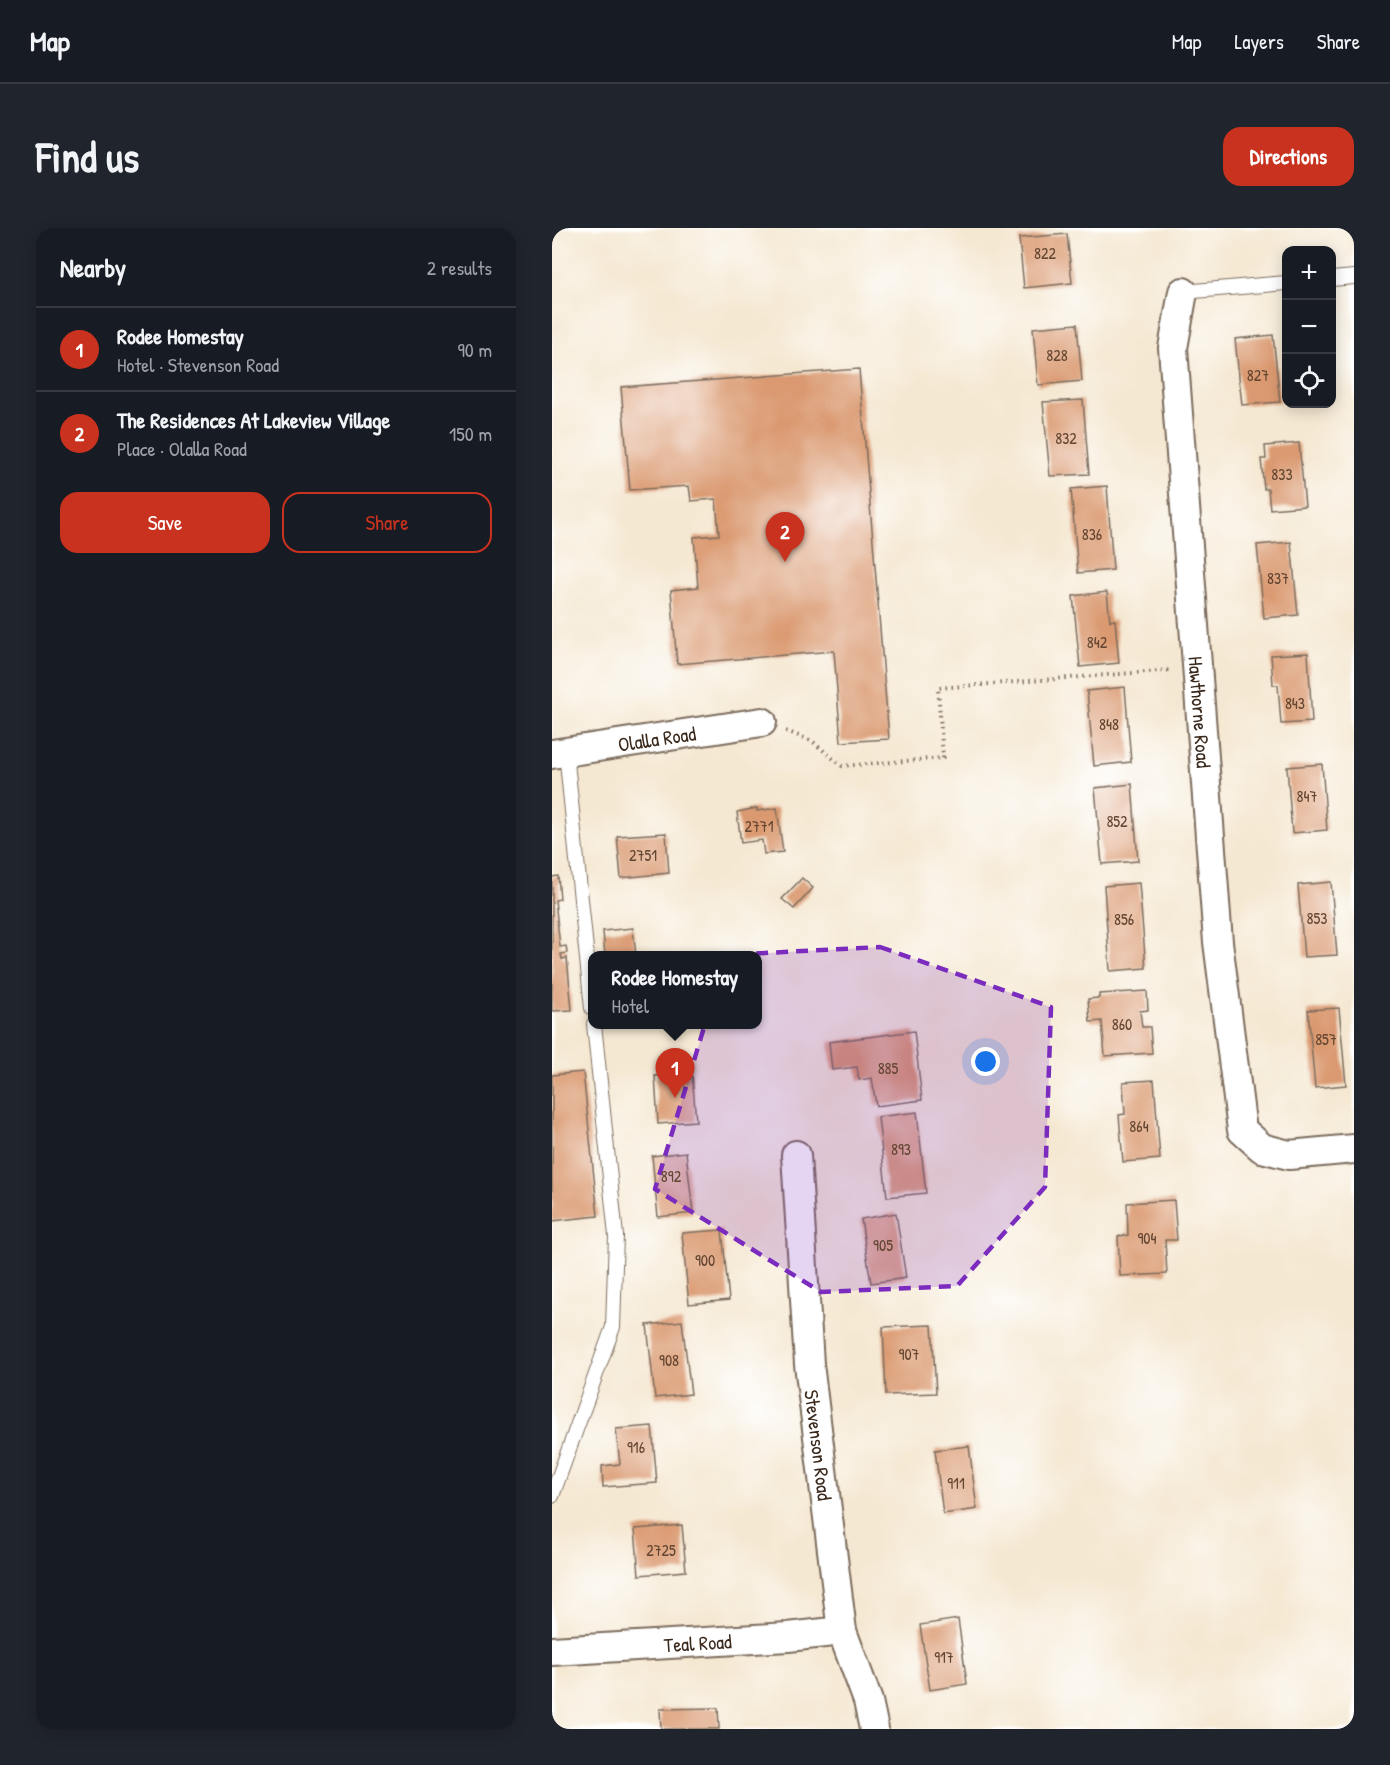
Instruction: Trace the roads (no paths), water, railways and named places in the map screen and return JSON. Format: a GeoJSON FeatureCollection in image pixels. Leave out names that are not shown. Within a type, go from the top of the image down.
{"type":"FeatureCollection","features":[{"type":"Feature","properties":{"kind":"street","name":"Hawthorne Road"},"geometry":{"type":"LineString","coordinates":[[1183,292],[1173,348],[1218,942],[1242,1130],[1262,1148],[1289,1155],[1354,1149]]}},
{"type":"Feature","properties":{"kind":"street","name":"Olalla Road"},"geometry":{"type":"LineString","coordinates":[[559,753],[762,722]]}},
{"type":"Feature","properties":{"kind":"street","name":"Stevenson Road"},"geometry":{"type":"LineString","coordinates":[[796,1155],[809,1364],[842,1631],[868,1701],[874,1729]]}},
{"type":"Feature","properties":{"kind":"street","name":"Teal Road"},"geometry":{"type":"LineString","coordinates":[[552,1651],[788,1638],[842,1631]]}},
{"type":"Feature","properties":{"kind":"lane"},"geometry":{"type":"LineString","coordinates":[[1336,279],[1354,277]]}},
{"type":"Feature","properties":{"kind":"lane"},"geometry":{"type":"LineString","coordinates":[[1183,292],[1282,283]]}},
{"type":"Feature","properties":{"kind":"lane"},"geometry":{"type":"LineString","coordinates":[[559,753],[588,977]]}},
{"type":"Feature","properties":{"kind":"lane"},"geometry":{"type":"LineString","coordinates":[[552,1497],[613,1327],[616,1236],[595,1029]]}},
{"type":"Feature","properties":{"kind":"place","name":"The Residences At Lakeview Village"},"geometry":{"type":"Point","coordinates":[785,562]}},
{"type":"Feature","properties":{"kind":"place","name":"Rodee Homestay"},"geometry":{"type":"Point","coordinates":[675,1098]}}]}
